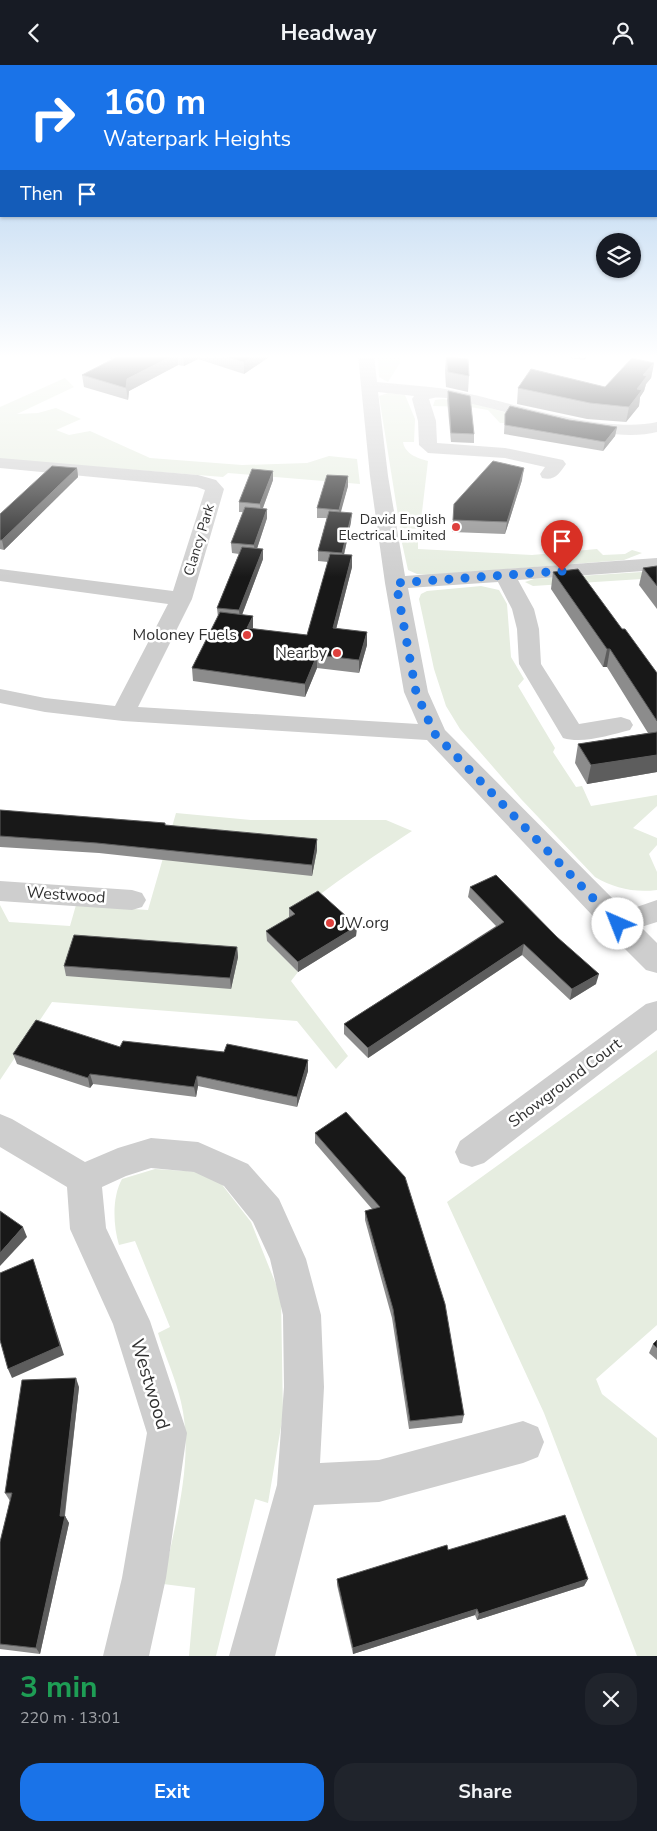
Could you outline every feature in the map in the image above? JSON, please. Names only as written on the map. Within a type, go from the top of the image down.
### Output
[{"type":"street","points":[[374,429],[396,583],[416,692],[434,733],[657,962]]},
{"type":"street","points":[[427,429],[428,445],[443,450],[505,453],[557,464],[549,474]]},
{"type":"street","points":[[621,429],[642,431],[649,429]]},
{"type":"street","name":"Clancy Park","points":[[0,463],[209,484],[215,489],[181,599],[123,714]]},
{"type":"street","points":[[396,583],[657,564]]},
{"type":"street","points":[[0,575],[181,599]]},
{"type":"street","points":[[505,575],[523,609],[528,629],[530,664],[572,733],[621,725]]},
{"type":"street","points":[[0,696],[45,705],[123,714],[434,733]]},
{"type":"street","name":"Westwood","points":[[0,891],[132,899]]},
{"type":"street","points":[[618,924],[657,911]]},
{"type":"street","name":"Showground Court","points":[[472,1152],[657,1013]]},
{"type":"street","points":[[0,1129],[84,1179],[118,1163],[151,1153],[198,1157],[236,1175],[266,1211],[288,1259],[302,1315],[304,1387],[298,1485],[252,1656]]},
{"type":"street","name":"Westwood","points":[[84,1179],[88,1229],[131,1321],[167,1433],[144,1578],[126,1656]]},
{"type":"street","points":[[298,1485],[379,1481],[522,1442]]},
{"type":"shaded area","points":[[0,429],[58,429],[56,430],[69,435],[90,431],[150,458],[242,465],[307,463],[329,456],[357,459],[360,484],[228,473],[223,477],[0,459]]},
{"type":"shaded area","points":[[384,429],[415,429],[414,442],[403,442],[404,446],[412,455],[428,461],[420,529],[400,528]]},
{"type":"shaded area","points":[[404,540],[418,540],[418,549],[532,555],[597,549],[603,555],[625,554],[632,550],[642,553],[624,560],[430,575],[417,574],[408,570],[402,543]]},
{"type":"shaded area","points":[[657,571],[657,578],[533,586],[525,582],[534,579]]},
{"type":"shaded area","points":[[481,586],[499,590],[507,604],[511,657],[524,679],[518,686],[555,748],[553,752],[576,787],[582,786],[591,806],[657,795],[657,806],[633,828],[657,838],[657,845],[649,854],[657,872],[657,890],[640,891],[624,889],[595,877],[521,799],[460,729],[446,706],[434,669],[419,599],[421,594],[427,591]]},
{"type":"shaded area","points":[[176,813],[251,820],[386,820],[412,831],[318,896],[267,941],[298,972],[291,981],[348,1056],[336,1069],[297,1021],[52,1002],[0,1080],[0,905],[9,922],[70,926],[76,905],[148,910]]},
{"type":"shaded area","points":[[657,1050],[657,1325],[596,1379],[602,1394],[657,1438],[657,1656],[637,1656],[544,1413],[447,1202]]},
{"type":"shaded area","points":[[155,1169],[201,1172],[220,1182],[251,1222],[281,1297],[283,1415],[268,1503],[255,1499],[216,1656],[189,1656],[195,1588],[163,1584],[181,1493],[186,1447],[185,1424],[179,1393],[158,1333],[170,1327],[135,1241],[119,1245],[116,1229],[116,1194],[122,1179]]},
{"type":"building","points":[[451,429],[473,429],[474,434],[451,433]]},
{"type":"building","points":[[530,429],[615,429],[605,442]]},
{"type":"building","points":[[493,461],[524,468],[507,522],[453,520],[454,504]]},
{"type":"building","points":[[52,466],[77,468],[0,540],[0,514]]},
{"type":"building","points":[[252,469],[273,471],[260,504],[239,502]]},
{"type":"building","points":[[327,475],[348,476],[339,510],[317,508]]},
{"type":"building","points":[[245,507],[267,509],[254,545],[231,543]]},
{"type":"building","points":[[329,511],[352,513],[342,553],[318,551]]},
{"type":"building","points":[[242,547],[263,549],[239,610],[217,608]]},
{"type":"building","points":[[330,554],[352,555],[333,628],[367,632],[359,660],[317,655],[305,684],[192,668],[220,612],[253,616],[247,628],[307,635]]},
{"type":"building","points":[[657,566],[657,586],[643,568]]},
{"type":"building","points":[[578,569],[657,673],[657,721],[610,649],[607,649],[553,572]]},
{"type":"building","points":[[657,732],[657,755],[591,765],[578,744]]},
{"type":"building","points":[[0,810],[165,823],[165,825],[317,839],[312,865],[97,843],[0,836]]},
{"type":"building","points":[[496,875],[557,937],[599,974],[572,989],[524,944],[368,1048],[344,1024],[504,922],[470,887]]},
{"type":"building","points":[[318,891],[357,926],[298,962],[266,931],[295,914],[289,908]]},
{"type":"building","points":[[74,935],[237,947],[230,978],[64,966]]},
{"type":"building","points":[[36,1020],[120,1047],[123,1041],[224,1052],[227,1044],[308,1060],[297,1097],[197,1076],[194,1087],[90,1074],[88,1078],[13,1054]]},
{"type":"building","points":[[346,1112],[405,1177],[445,1304],[464,1415],[410,1421],[393,1309],[365,1211],[380,1207],[315,1133]]},
{"type":"building","points":[[0,1211],[23,1227],[0,1253]]},
{"type":"building","points":[[33,1259],[60,1346],[8,1369],[0,1340],[0,1273]]},
{"type":"building","points":[[657,1340],[657,1348],[653,1344]]},
{"type":"building","points":[[76,1378],[60,1516],[65,1516],[36,1648],[0,1644],[0,1542],[12,1493],[5,1493],[22,1380]]},
{"type":"building","points":[[565,1515],[588,1579],[479,1614],[477,1609],[353,1648],[337,1579],[447,1545],[448,1550]]},
{"type":"place","name":"David English Electrical Limited","points":[[456,527]]},
{"type":"place","name":"Moloney Fuels","points":[[247,635]]},
{"type":"place","name":"Nearby","points":[[337,653]]},
{"type":"place","name":"JW.org","points":[[330,923]]},
{"type":"route","points":[[562,571],[396,583],[416,692],[434,733],[618,924]]}]
